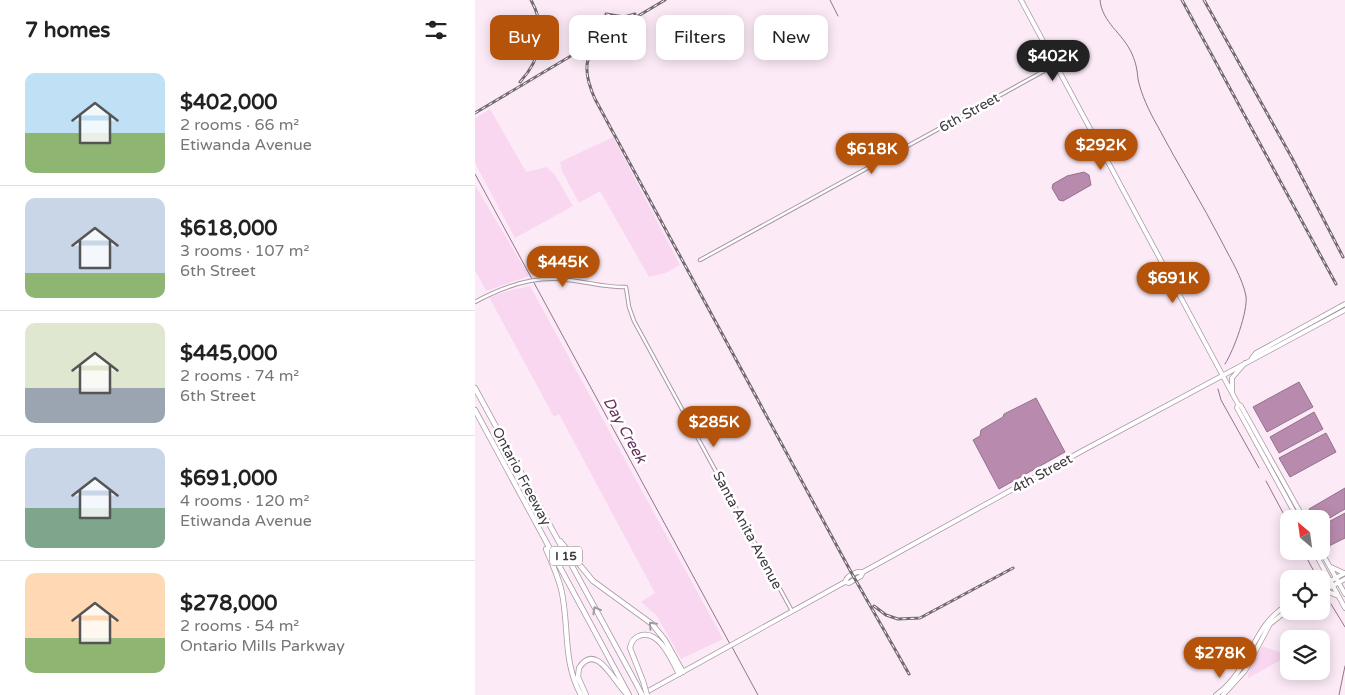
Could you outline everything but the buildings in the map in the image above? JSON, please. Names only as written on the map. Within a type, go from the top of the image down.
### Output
[{"type":"highway","name":"Ontario Freeway","points":[[475,388],[641,695]]},
{"type":"highway","name":"Ontario Freeway","points":[[475,410],[627,693]]},
{"type":"highway","points":[[551,528],[593,581],[652,624],[665,640],[681,673]]},
{"type":"highway","points":[[541,533],[559,583],[569,666],[573,682],[581,695]]},
{"type":"highway","points":[[647,695],[630,648],[633,640],[641,635],[650,636],[661,644],[681,673]]},
{"type":"highway","points":[[586,695],[578,672],[582,663],[590,659],[601,662],[627,693]]},
{"type":"main road","points":[[1021,0],[1222,375],[1298,510]]},
{"type":"main road","points":[[1251,359],[1256,353],[1345,304]]},
{"type":"main road","points":[[1251,359],[1259,358],[1345,310]]},
{"type":"main road","name":"4th Street","points":[[641,695],[845,582],[849,583],[861,576],[863,572],[1251,359]]},
{"type":"main road","points":[[1232,393],[1233,376],[1246,362]]},
{"type":"main road","points":[[1238,404],[1237,408],[1293,510]]},
{"type":"main road","points":[[1319,560],[1345,608]]},
{"type":"main road","points":[[1326,560],[1344,592]]},
{"type":"main road","points":[[1329,566],[1345,573],[1332,583]]},
{"type":"main road","points":[[1337,580],[1345,579]]},
{"type":"main road","points":[[1344,592],[1345,584]]},
{"type":"main road","points":[[1330,592],[1338,596]]},
{"type":"main road","points":[[1216,695],[1237,674],[1265,623],[1275,612],[1280,610]]},
{"type":"main road","points":[[1223,695],[1245,671],[1270,624],[1280,615]]},
{"type":"street","name":"6th Street","points":[[700,260],[1055,65]]},
{"type":"street","name":"Santa Anita Avenue","points":[[475,302],[501,288],[539,279],[559,278],[626,287],[629,307],[634,321],[792,611]]},
{"type":"shaded area","points":[[490,109],[526,172],[547,167],[555,175],[573,206],[515,238],[475,163],[475,118]]},
{"type":"shaded area","points":[[613,137],[680,265],[665,273],[649,277],[600,191],[579,203],[562,171],[560,162]]},
{"type":"shaded area","points":[[1084,172],[1089,175],[1091,185],[1063,201],[1059,200],[1052,188],[1053,184],[1067,176]]},
{"type":"shaded area","points":[[475,185],[529,276],[486,291],[475,270]]},
{"type":"shaded area","points":[[530,286],[723,639],[681,659],[657,616],[641,602],[655,593],[559,414],[554,417],[489,297]]},
{"type":"shaded area","points":[[1299,382],[1313,407],[1267,432],[1253,407]]},
{"type":"shaded area","points":[[1036,398],[1065,452],[999,489],[973,440],[980,436],[981,430],[1003,417],[1004,414]]},
{"type":"shaded area","points":[[1314,412],[1323,429],[1279,453],[1270,437]]},
{"type":"shaded area","points":[[1326,433],[1336,452],[1290,477],[1279,458]]},
{"type":"shaded area","points":[[1345,488],[1345,509],[1330,518],[1330,510],[1309,509]]},
{"type":"shaded area","points":[[1345,513],[1345,538],[1330,546],[1330,521]]},
{"type":"shaded area","points":[[1262,646],[1280,652],[1280,661],[1248,678],[1248,673]]},
{"type":"waterway","points":[[830,0],[838,16]]},
{"type":"waterway","points":[[1100,0],[1109,22],[1132,54],[1141,91],[1151,114],[1215,229],[1242,282],[1246,296],[1245,311],[1236,340],[1225,364]]},
{"type":"waterway","name":"Day Creek","points":[[475,174],[730,644]]},
{"type":"waterway","points":[[1218,389],[1221,400],[1259,468]]},
{"type":"waterway","points":[[1266,481],[1282,510]]},
{"type":"waterway","points":[[1308,560],[1313,570]]},
{"type":"waterway","points":[[1331,604],[1345,627]]},
{"type":"waterway","name":"Day Creek","points":[[732,647],[758,695]]},
{"type":"waterway","points":[[1339,695],[1345,666]]},
{"type":"railway","points":[[520,82],[533,63],[540,43],[539,22],[531,0]]},
{"type":"railway","points":[[475,113],[665,0]]},
{"type":"railway","points":[[1182,0],[1336,284]]},
{"type":"railway","points":[[1204,0],[1292,158],[1343,257]]},
{"type":"railway","points":[[606,14],[624,17],[635,14]]},
{"type":"railway","points":[[588,60],[588,79],[595,99],[851,572],[909,674]]},
{"type":"railway","points":[[874,606],[886,615],[898,619],[920,618],[1013,568]]}]
